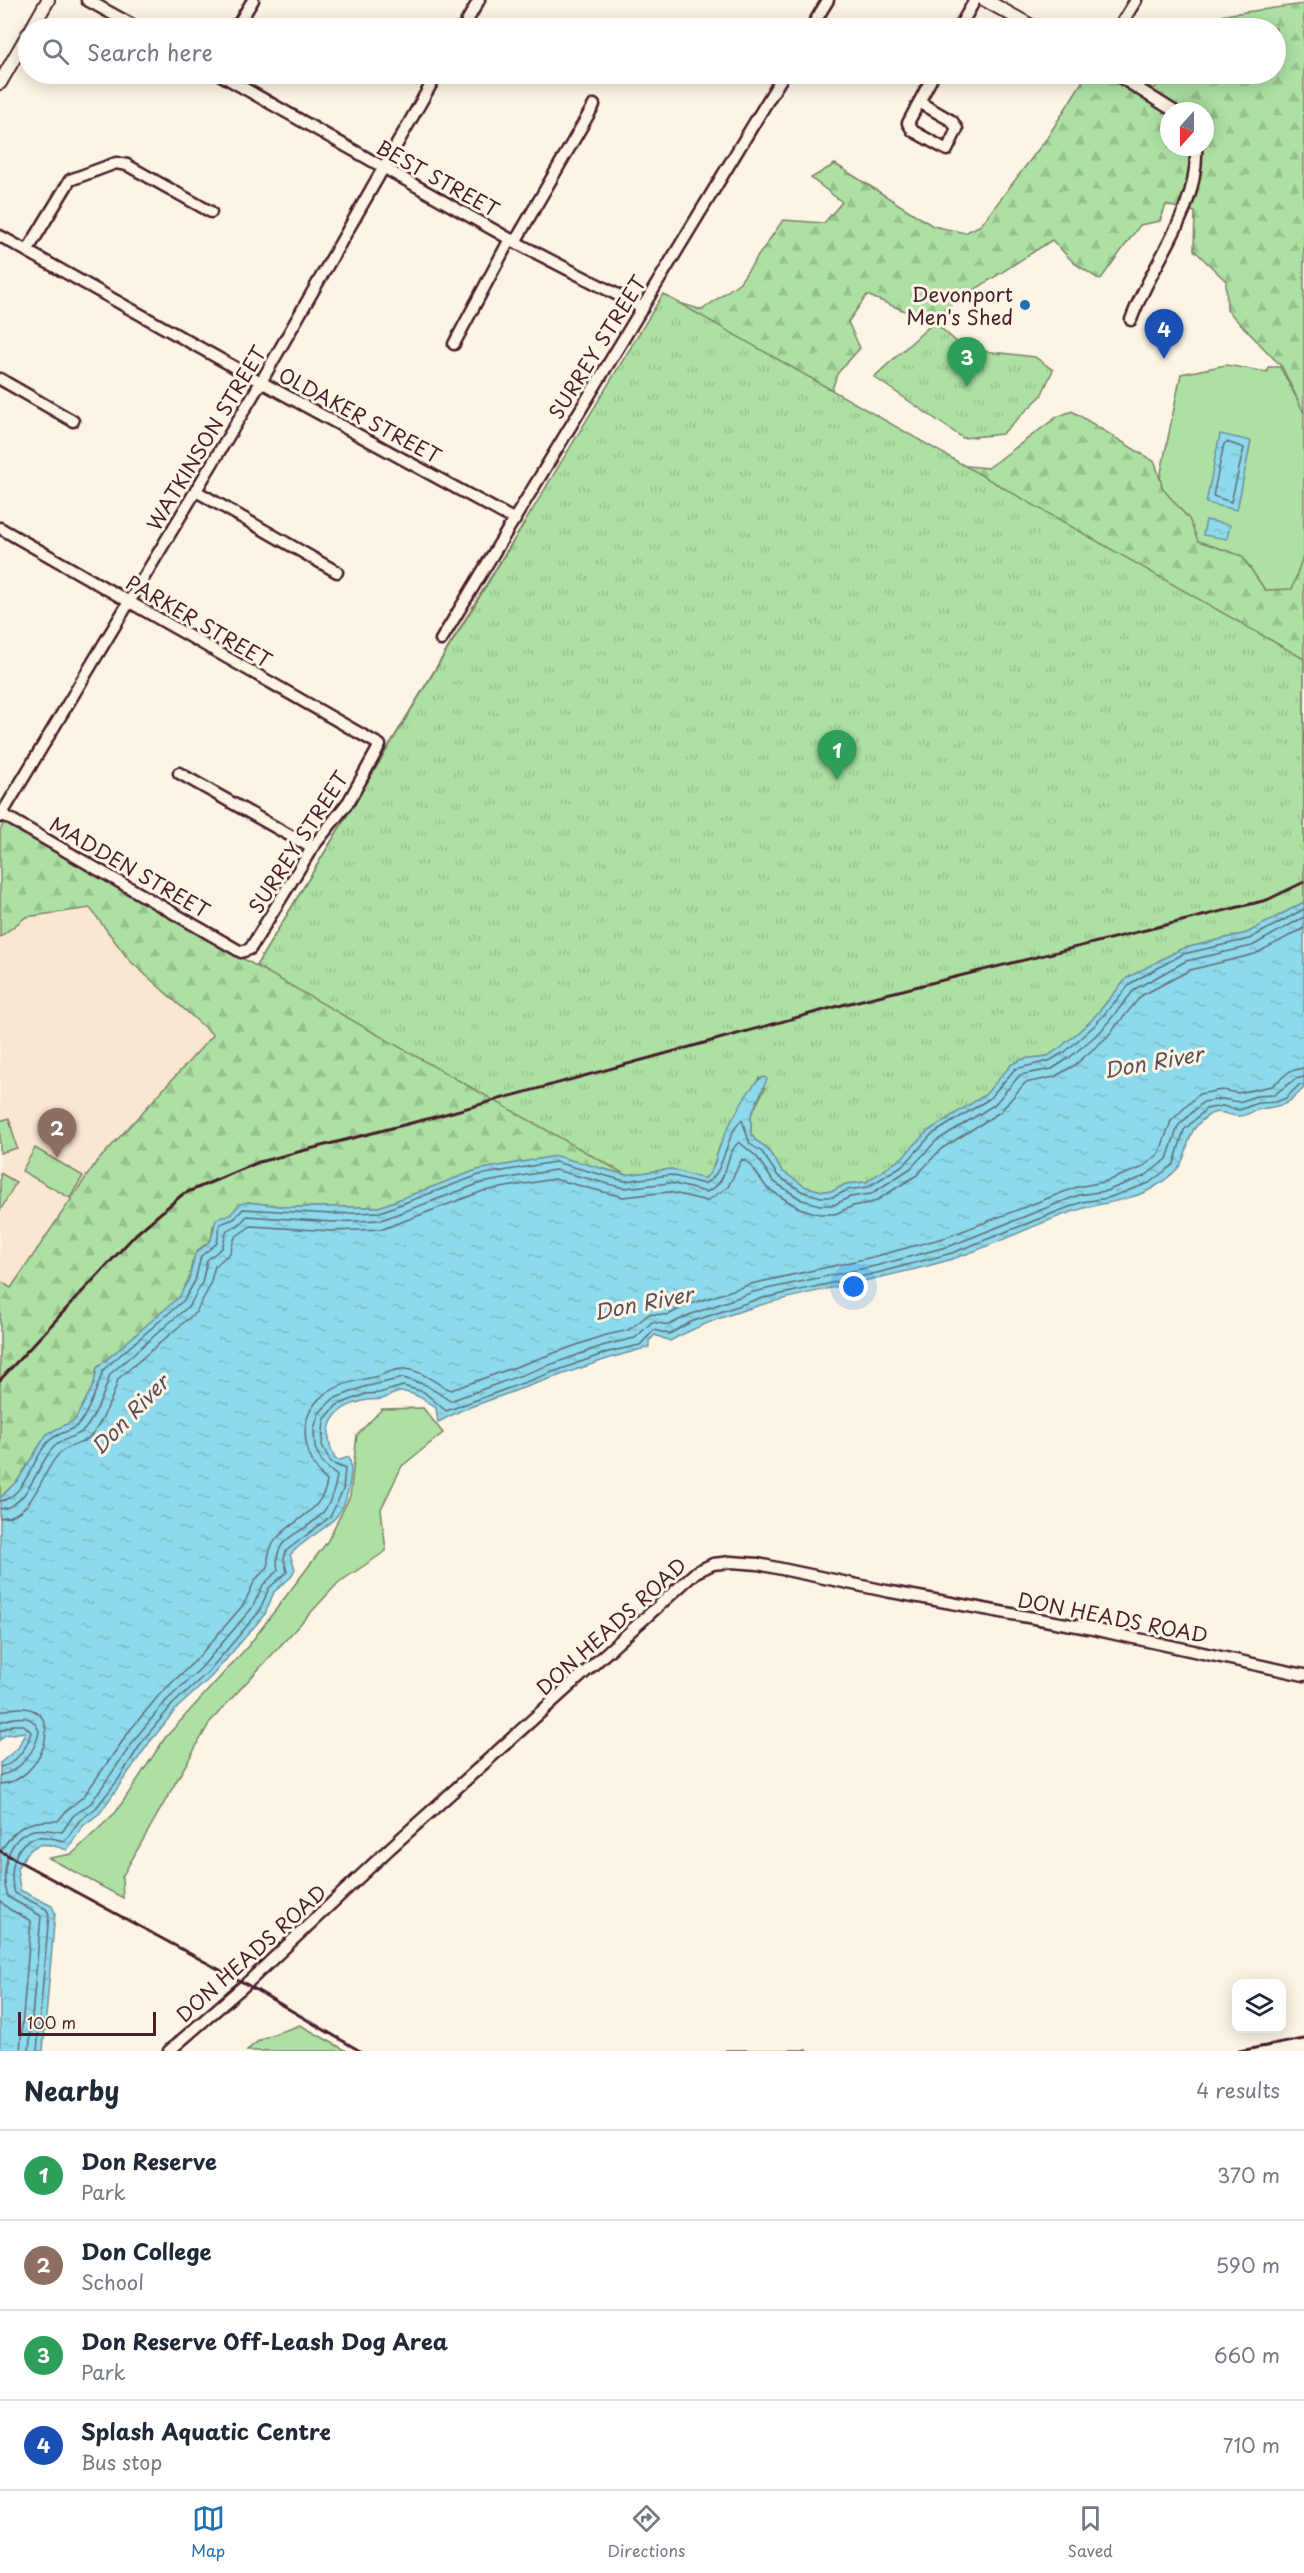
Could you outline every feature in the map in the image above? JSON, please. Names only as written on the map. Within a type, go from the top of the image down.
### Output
[{"type":"street","points":[[38,18],[48,0]]},
{"type":"street","points":[[87,0],[120,18]]},
{"type":"street","points":[[242,18],[253,0]]},
{"type":"street","points":[[469,18],[479,0]]},
{"type":"street","points":[[817,18],[828,0]]},
{"type":"street","points":[[965,18],[975,0]]},
{"type":"street","points":[[985,0],[1017,18]]},
{"type":"street","points":[[1125,18],[1136,0]]},
{"type":"street","points":[[0,83],[18,52]]},
{"type":"street","name":"BEST STREET","points":[[237,84],[513,240],[643,308]]},
{"type":"street","name":"WATKINSON STREET","points":[[1,815],[261,382],[431,84]]},
{"type":"street","name":"SURREY STREET","points":[[441,640],[777,84]]},
{"type":"street","points":[[919,102],[952,121],[957,129],[947,150],[913,131],[908,123],[919,102],[929,84]]},
{"type":"street","points":[[1131,84],[1160,102]]},
{"type":"street","points":[[454,344],[594,105]]},
{"type":"street","points":[[1131,320],[1180,222],[1192,183],[1195,156]]},
{"type":"street","points":[[27,251],[70,180],[116,163],[127,165],[211,212]]},
{"type":"street","name":"OLDAKER STREET","points":[[0,236],[514,520]]},
{"type":"street","points":[[0,379],[73,422]]},
{"type":"street","points":[[196,491],[337,572]]},
{"type":"street","name":"PARKER STREET","points":[[0,528],[380,745]]},
{"type":"street","name":"SURREY STREET","points":[[241,952],[250,949],[312,848],[349,801],[380,745]]},
{"type":"street","points":[[179,773],[312,848]]},
{"type":"street","name":"MADDEN STREET","points":[[1,815],[241,952]]},
{"type":"street","name":"DON HEADS ROAD","points":[[169,2051],[246,1984],[387,1851],[696,1572],[713,1564],[758,1564],[886,1592],[1088,1628],[1304,1675]]},
{"type":"shaded area","points":[[4,822],[256,966],[213,1035],[11,1288],[0,1281],[0,829]]},
{"type":"green space","points":[[1304,4],[1304,413],[1282,367],[1227,310],[1226,281],[1194,250],[1195,212],[1166,205],[1160,221],[1140,225],[1100,280],[1074,263],[1052,240],[934,316],[907,312],[867,295],[848,322],[860,348],[837,374],[826,409],[896,459],[988,468],[1057,417],[1072,411],[1155,462],[1163,489],[1189,519],[1198,541],[1242,556],[1265,590],[1292,589],[1304,553],[1304,902],[626,1175],[556,1156],[477,1170],[379,1207],[288,1207],[248,1202],[213,1226],[211,1240],[198,1250],[192,1263],[189,1279],[180,1297],[97,1368],[94,1384],[75,1420],[47,1434],[18,1480],[0,1498],[0,1281],[11,1288],[95,1164],[213,1035],[129,960],[90,908],[26,917],[0,937],[0,831],[4,822],[256,966],[504,555],[656,324],[666,299],[702,310],[740,282],[783,220],[824,223],[842,202],[811,178],[835,164],[933,226],[965,233],[981,225],[1047,138],[1081,84],[1139,84],[1155,88],[1159,84],[1286,84],[1286,18],[1220,18],[1223,15]]},
{"type":"green space","points":[[663,294],[1304,659],[1304,902],[1247,933],[1181,949],[1127,978],[1091,1021],[1061,1047],[1048,1056],[1023,1059],[1012,1064],[985,1095],[928,1131],[902,1158],[866,1182],[846,1184],[833,1191],[806,1187],[782,1171],[766,1147],[755,1140],[751,1133],[751,1115],[765,1088],[759,1078],[720,1145],[711,1174],[703,1179],[671,1169],[626,1175],[256,966]]},
{"type":"green space","points":[[934,322],[965,349],[1035,357],[1053,370],[1041,396],[1002,434],[963,438],[874,377]]},
{"type":"green space","points":[[1226,365],[1267,372],[1268,367],[1280,367],[1304,412],[1304,558],[1295,597],[1264,608],[1154,507],[1181,374]]},
{"type":"green space","points":[[9,1118],[17,1148],[0,1153],[0,1121]]},
{"type":"green space","points":[[35,1148],[83,1176],[70,1198],[22,1171]]},
{"type":"green space","points":[[0,1173],[16,1182],[0,1211]]},
{"type":"green space","points":[[423,1408],[443,1433],[402,1466],[381,1509],[386,1551],[338,1583],[210,1722],[122,1877],[123,1898],[49,1858],[72,1854],[116,1812],[165,1738],[249,1645],[327,1542],[350,1496],[357,1435],[382,1409]]},
{"type":"green space","points":[[300,2025],[347,2051],[247,2051],[265,2037]]},
{"type":"water","points":[[1220,434],[1251,441],[1237,510],[1206,503]]},
{"type":"water","points":[[1206,520],[1230,525],[1227,539],[1203,535]]},
{"type":"water","name":"Don River","points":[[1304,902],[1304,1088],[1282,1105],[1257,1110],[1242,1116],[1217,1112],[1209,1115],[1195,1128],[1178,1168],[1153,1188],[1128,1198],[1067,1213],[952,1259],[771,1302],[702,1325],[670,1341],[655,1335],[649,1341],[649,1347],[523,1388],[462,1410],[438,1422],[436,1408],[417,1396],[403,1392],[382,1399],[356,1403],[338,1413],[330,1427],[331,1447],[335,1459],[349,1457],[351,1469],[347,1496],[335,1518],[290,1555],[295,1569],[291,1577],[274,1592],[265,1614],[211,1677],[177,1708],[149,1743],[100,1813],[83,1826],[67,1850],[43,1844],[37,1846],[27,1853],[17,1868],[20,1890],[52,1906],[55,1913],[43,2051],[0,2051],[0,1763],[18,1748],[25,1732],[5,1735],[0,1740],[0,1498],[18,1480],[47,1434],[75,1420],[94,1384],[97,1368],[179,1297],[189,1279],[195,1254],[211,1240],[216,1219],[231,1214],[240,1204],[248,1202],[288,1207],[379,1207],[477,1170],[556,1156],[626,1175],[671,1169],[704,1179],[713,1168],[723,1139],[739,1107],[752,1087],[764,1077],[767,1079],[751,1115],[751,1133],[755,1140],[766,1147],[782,1171],[806,1187],[822,1191],[833,1191],[846,1184],[866,1182],[902,1158],[928,1131],[985,1095],[1012,1064],[1023,1059],[1048,1056],[1061,1047],[1091,1021],[1127,978],[1181,949],[1247,933]]},
{"type":"railway","points":[[0,1380],[136,1234],[183,1194],[259,1162],[427,1119],[846,1004],[1267,900],[1304,882]]},
{"type":"railway","points":[[0,1851],[246,1984],[360,2051]]},
{"type":"railway","points":[[1239,2051],[1304,2039]]},
{"type":"railway","points":[[726,2051],[807,2051]]},
{"type":"place","name":"Devonport Men's Shed","points":[[1025,305]]},
{"type":"place","name":"Splash Aquatic Centre","points":[[1164,359]]},
{"type":"place","name":"Don Reserve Off-Leash Dog Area","points":[[967,387]]},
{"type":"place","name":"Don Reserve","points":[[837,780]]},
{"type":"place","name":"Don College","points":[[57,1158]]}]
